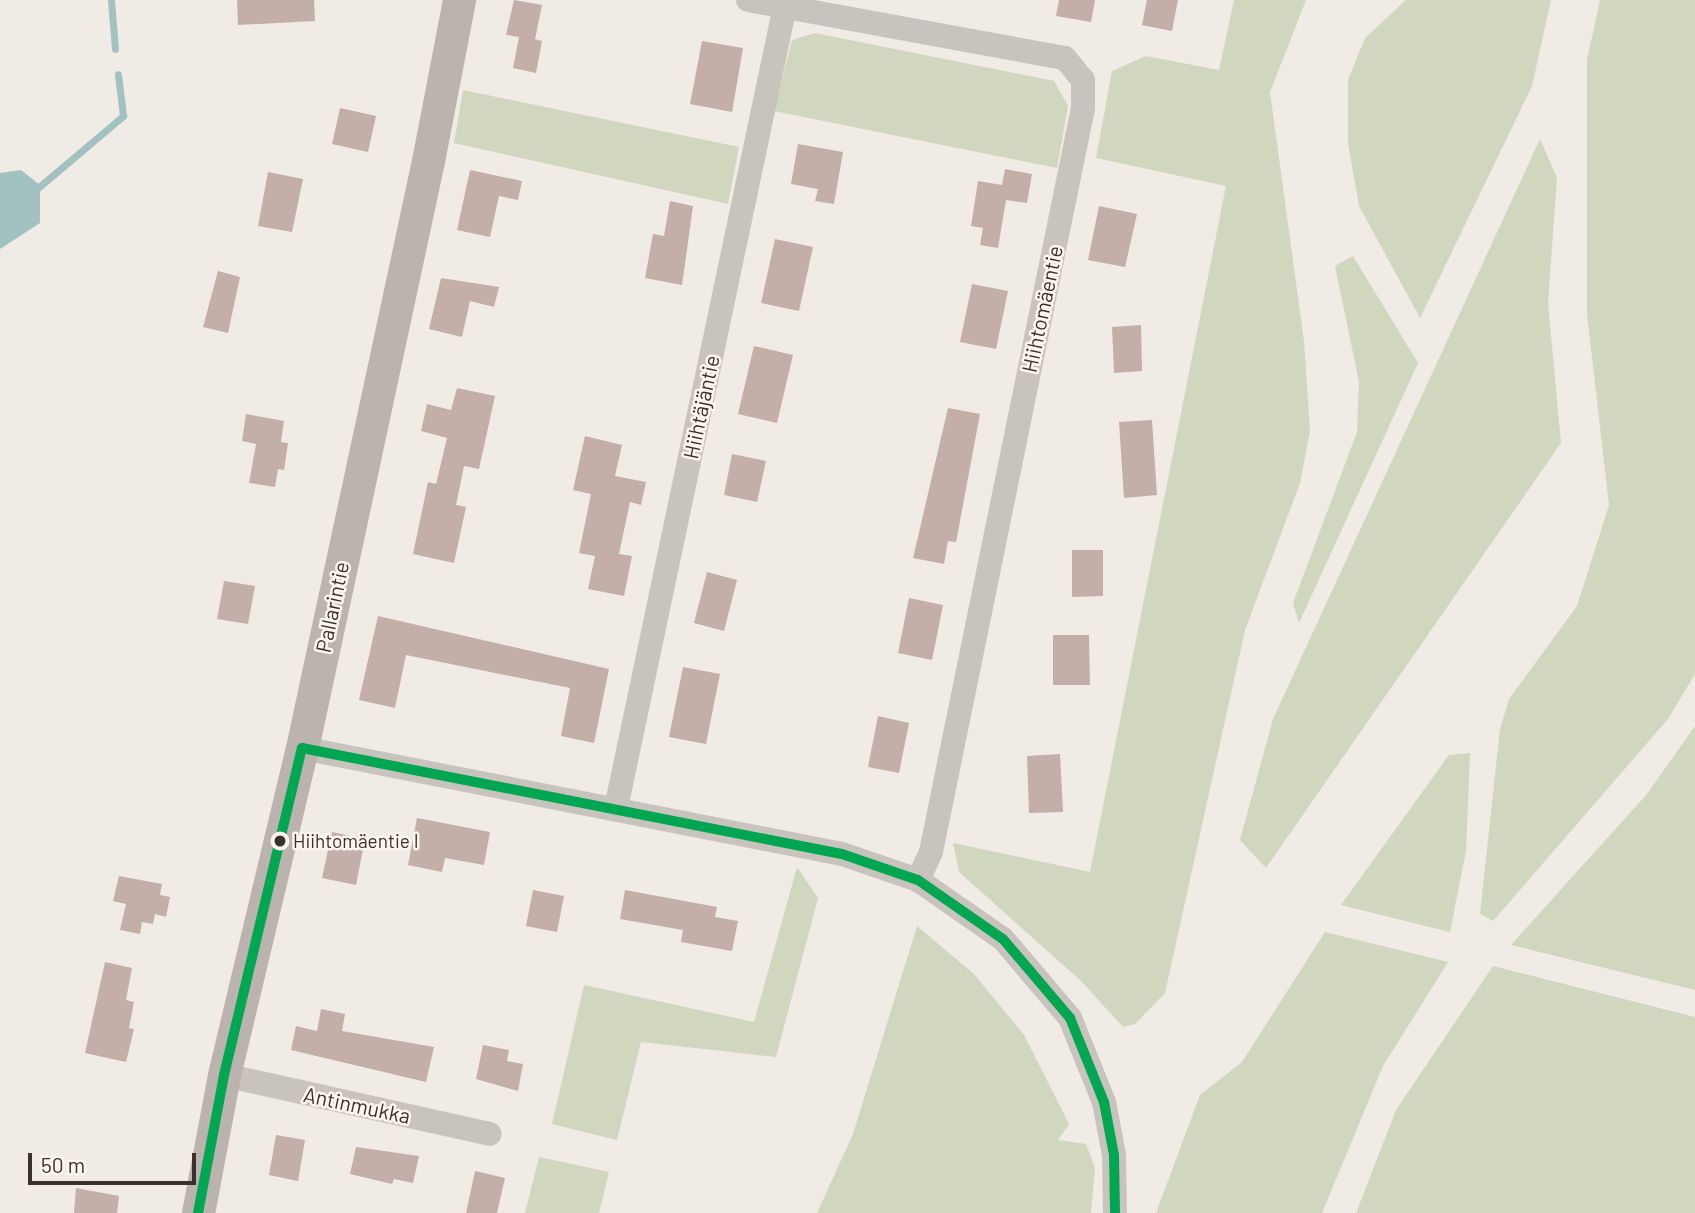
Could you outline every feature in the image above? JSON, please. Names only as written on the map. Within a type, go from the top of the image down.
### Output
[{"type":"street","name":"Pallarintie","points":[[198,1213],[224,1075],[302,748],[459,0]]},
{"type":"street","name":"Hiihtomäentie","points":[[748,0],[1065,58],[1083,80],[1083,108],[931,852],[918,880]]},
{"type":"street","name":"Hiihtäjäntie","points":[[616,808],[785,6]]},
{"type":"street","points":[[302,748],[842,854],[918,880],[1003,939],[1070,1018],[1104,1102],[1114,1155],[1115,1213]]},
{"type":"street","name":"Antinmukka","points":[[224,1075],[490,1134]]},
{"type":"green space","points":[[1234,0],[1306,0],[1270,92],[1304,341],[1310,431],[1300,483],[1245,630],[1165,993],[1135,1024],[1123,1027],[1080,980],[959,872],[953,843],[1090,872],[1226,186],[1096,158],[1112,71],[1146,56],[1219,70]]},
{"type":"green space","points":[[1406,0],[1551,0],[1532,86],[1420,318],[1359,206],[1348,143],[1348,80],[1365,38]]},
{"type":"green space","points":[[1600,0],[1695,0],[1695,674],[1668,719],[1493,921],[1480,914],[1500,729],[1509,699],[1577,606],[1609,505],[1587,314],[1587,60]]},
{"type":"green space","points":[[815,33],[1054,81],[1068,106],[1057,168],[774,111],[792,40]]},
{"type":"green space","points":[[463,90],[739,147],[728,204],[454,143]]},
{"type":"green space","points":[[1540,139],[1557,178],[1548,303],[1561,443],[1266,868],[1240,840],[1273,719]]},
{"type":"green space","points":[[1353,256],[1418,363],[1299,623],[1293,603],[1357,432],[1359,382],[1335,266]]},
{"type":"green space","points":[[1695,726],[1695,990],[1511,945],[1647,794]]},
{"type":"green space","points":[[1470,753],[1466,851],[1450,932],[1341,905],[1449,755]]},
{"type":"green space","points":[[797,867],[818,898],[776,1057],[641,1042],[617,1140],[552,1124],[584,985],[754,1022]]},
{"type":"green space","points":[[917,926],[974,974],[1024,1035],[1069,1124],[1058,1140],[1086,1144],[1095,1168],[1091,1213],[817,1213],[853,1134]]},
{"type":"green space","points":[[1325,932],[1448,962],[1383,1066],[1322,1213],[1156,1213],[1200,1095],[1242,1062]]},
{"type":"green space","points":[[1493,966],[1695,1017],[1695,1213],[1356,1213],[1396,1110]]},
{"type":"green space","points":[[539,1157],[609,1172],[599,1213],[525,1213]]},
{"type":"water","points":[[21,170],[40,185],[40,223],[0,249],[0,173]]},
{"type":"building","points":[[237,0],[314,0],[315,21],[238,25]]},
{"type":"building","points":[[514,0],[542,5],[535,39],[542,41],[536,73],[513,68],[519,37],[506,35]]},
{"type":"building","points":[[1059,0],[1095,0],[1091,22],[1056,16]]},
{"type":"building","points":[[1147,0],[1178,0],[1172,31],[1142,25]]},
{"type":"building","points":[[702,41],[743,48],[732,112],[690,104]]},
{"type":"building","points":[[340,108],[376,116],[368,152],[332,144]]},
{"type":"building","points":[[798,144],[843,152],[834,204],[815,201],[818,189],[791,184]]},
{"type":"building","points":[[1005,169],[1032,174],[1027,203],[1006,200],[998,248],[980,245],[983,228],[971,226],[978,181],[1002,185]]},
{"type":"building","points":[[470,170],[522,181],[518,200],[499,196],[490,237],[457,230]]},
{"type":"building","points":[[268,172],[303,179],[292,232],[258,226]]},
{"type":"building","points":[[670,201],[693,206],[682,285],[645,278],[653,234],[664,236]]},
{"type":"building","points":[[1099,206],[1137,214],[1125,267],[1088,260]]},
{"type":"building","points":[[775,239],[813,247],[799,311],[761,303]]},
{"type":"building","points":[[218,271],[240,277],[228,333],[203,327]]},
{"type":"building","points":[[441,278],[499,287],[494,307],[470,301],[462,337],[429,329]]},
{"type":"building","points":[[972,284],[1008,291],[996,349],[960,342]]},
{"type":"building","points":[[1141,325],[1142,371],[1114,373],[1112,327]]},
{"type":"building","points":[[754,346],[793,355],[777,423],[738,414]]},
{"type":"building","points":[[457,388],[495,396],[479,469],[464,466],[456,505],[466,507],[454,563],[413,554],[428,482],[436,484],[447,438],[421,431],[427,404],[451,410]]},
{"type":"building","points":[[948,408],[980,414],[956,542],[948,541],[944,564],[913,558]]},
{"type":"building","points":[[246,414],[284,421],[281,442],[288,443],[284,470],[278,469],[275,487],[249,483],[256,444],[242,441]]},
{"type":"building","points":[[1152,420],[1157,495],[1124,498],[1119,422]]},
{"type":"building","points":[[585,436],[622,445],[615,476],[646,482],[641,505],[630,502],[619,554],[632,556],[624,596],[588,589],[595,556],[579,553],[591,494],[573,490]]},
{"type":"building","points":[[732,454],[766,461],[757,502],[724,495]]},
{"type":"building","points":[[1072,550],[1103,550],[1103,596],[1072,597]]},
{"type":"building","points":[[707,572],[737,580],[724,631],[694,623]]},
{"type":"building","points":[[224,581],[255,586],[248,624],[217,619]]},
{"type":"building","points":[[909,598],[943,605],[932,660],[898,653]]},
{"type":"building","points":[[378,616],[609,669],[594,743],[561,736],[570,688],[406,655],[395,708],[359,700]]},
{"type":"building","points":[[1053,635],[1089,635],[1090,685],[1053,685]]},
{"type":"building","points":[[683,667],[720,674],[706,744],[669,737]]},
{"type":"building","points":[[878,716],[909,723],[899,773],[868,767]]},
{"type":"building","points":[[1060,754],[1063,812],[1029,813],[1027,756]]},
{"type":"building","points":[[417,818],[490,832],[484,865],[445,858],[442,872],[408,865]]},
{"type":"building","points":[[332,832],[365,839],[356,885],[322,878]]},
{"type":"building","points":[[119,876],[162,884],[160,895],[170,897],[166,917],[155,914],[153,924],[142,922],[140,934],[120,930],[126,904],[113,901]]},
{"type":"building","points":[[533,890],[564,896],[557,932],[526,926]]},
{"type":"building","points":[[625,890],[717,907],[715,917],[738,921],[732,951],[681,942],[683,930],[620,919]]},
{"type":"building","points":[[105,962],[132,968],[126,1000],[134,1002],[129,1028],[134,1029],[126,1062],[85,1053]]},
{"type":"building","points":[[321,1009],[345,1014],[342,1031],[434,1047],[426,1082],[291,1050],[296,1026],[317,1031]]},
{"type":"building","points":[[483,1045],[509,1050],[507,1061],[523,1064],[518,1091],[476,1079]]},
{"type":"building","points":[[276,1135],[305,1140],[298,1181],[269,1175]]},
{"type":"building","points":[[356,1147],[419,1156],[413,1183],[394,1179],[392,1184],[350,1174]]},
{"type":"building","points":[[475,1171],[505,1178],[497,1213],[466,1213]]},
{"type":"building","points":[[76,1188],[119,1196],[117,1213],[74,1213]]},
{"type":"waterway","points":[[111,0],[115,49]]},
{"type":"waterway","points":[[33,192],[123,116],[118,74]]},
{"type":"transit line","points":[[198,1213],[224,1075],[302,748],[842,854],[918,880],[1003,939],[1070,1018],[1104,1102],[1114,1155],[1115,1213]]},
{"type":"place","name":"Hiihtomäentie I","points":[[280,841]]}]
